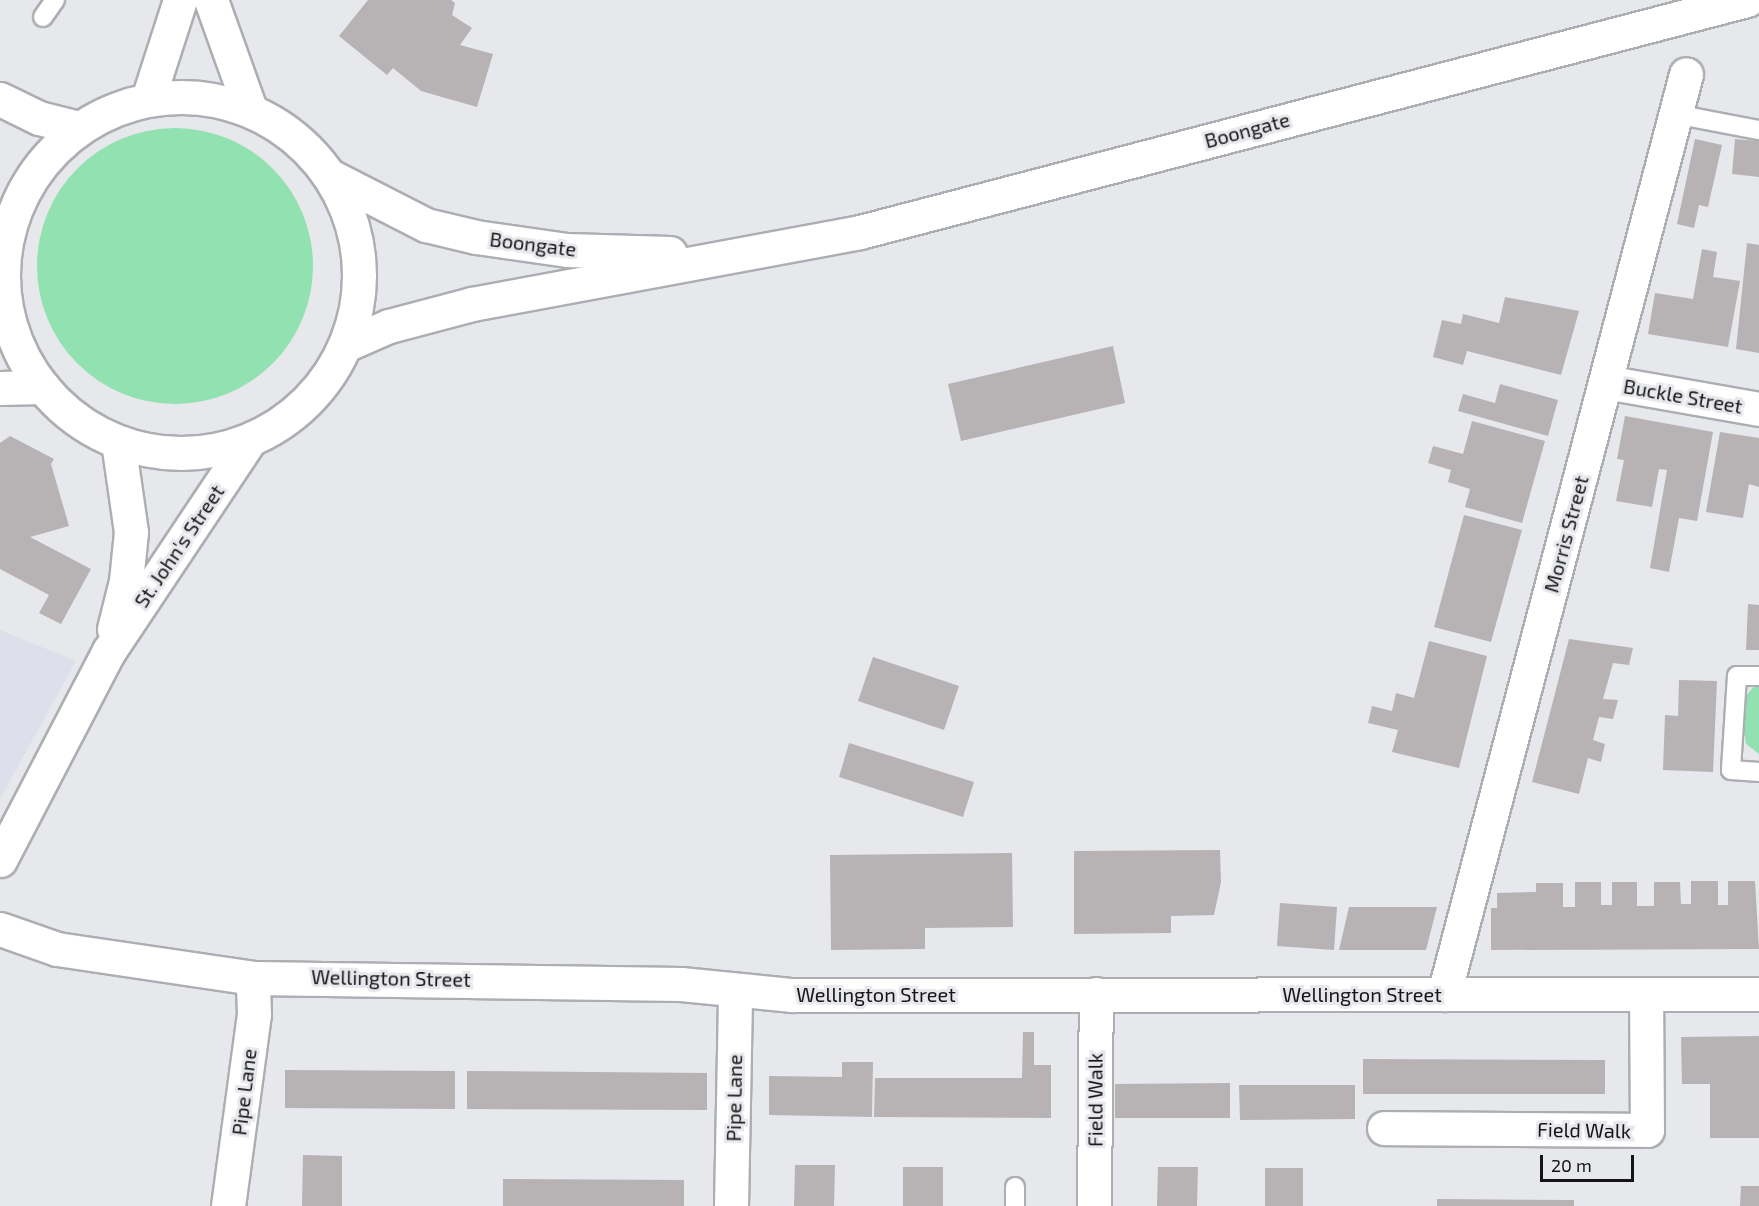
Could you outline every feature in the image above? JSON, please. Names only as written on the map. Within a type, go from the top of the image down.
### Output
[{"type":"street","points":[[147,99],[180,0]]},
{"type":"street","points":[[211,0],[250,109]]},
{"type":"street","name":"Boongate","points":[[345,345],[389,326],[482,302],[746,256],[861,232],[1747,0]]},
{"type":"street","name":"Morris Street","points":[[1444,994],[1686,74]]},
{"type":"street","points":[[200,97],[250,109],[296,137],[332,177],[354,228],[361,283],[345,345],[322,385],[289,418],[249,441],[206,452],[162,452],[118,442],[68,414],[43,387],[14,338],[2,294],[3,234],[19,198],[45,159],[79,128],[112,110],[147,99],[200,97]]},
{"type":"street","points":[[0,99],[39,118],[79,128]]},
{"type":"street","name":"Boongate","points":[[332,177],[426,225],[476,237],[567,250],[746,256]]},
{"type":"street","name":"Buckle Street","points":[[1606,382],[1759,409]]},
{"type":"street","points":[[0,388],[43,387]]},
{"type":"street","name":"St. John's Street","points":[[0,860],[109,651],[249,441]]},
{"type":"street","name":"St. John's Street","points":[[109,651],[126,581],[131,532],[118,442]]},
{"type":"street","name":"Wellington Street","points":[[0,929],[57,949],[253,978],[657,984],[792,995],[1759,994]]},
{"type":"street","name":"Pipe Lane","points":[[228,1206],[254,1014],[253,978]]},
{"type":"street","name":"Pipe Lane","points":[[731,1206],[735,990]]},
{"type":"street","name":"Field Walk","points":[[1094,1206],[1096,994]]},
{"type":"street","name":"Field Walk","points":[[1384,1128],[1647,1130],[1646,994]]},
{"type":"lane","points":[[43,17],[55,0]]},
{"type":"lane","points":[[1675,114],[1759,130]]},
{"type":"lane","points":[[1759,676],[1737,676],[1731,770],[1759,772]]},
{"type":"lane","points":[[1015,1187],[1015,1206]]},
{"type":"shaded area","points":[[0,630],[76,661],[0,799]]},
{"type":"green space","points":[[175,128],[202,131],[228,138],[252,151],[273,168],[290,189],[303,213],[310,239],[313,266],[310,293],[303,319],[290,343],[273,364],[252,381],[228,394],[202,401],[175,404],[148,401],[122,394],[98,381],[77,364],[60,343],[47,319],[40,293],[37,266],[40,239],[47,213],[60,189],[77,168],[98,151],[122,138],[148,131]]},
{"type":"green space","points":[[1756,684],[1759,684],[1759,754],[1746,744],[1743,722],[1746,696]]},
{"type":"building","points":[[368,0],[451,0],[455,3],[452,15],[472,28],[460,45],[493,54],[477,107],[421,91],[393,68],[387,75],[339,36]]},
{"type":"building","points":[[1695,139],[1722,145],[1708,207],[1699,205],[1694,228],[1677,224]]},
{"type":"building","points":[[1735,139],[1759,141],[1759,177],[1732,174]]},
{"type":"building","points":[[1747,243],[1759,245],[1759,353],[1736,349]]},
{"type":"building","points":[[1702,249],[1717,252],[1713,277],[1740,281],[1728,347],[1648,334],[1655,293],[1693,299]]},
{"type":"building","points":[[1505,297],[1579,311],[1561,375],[1467,351],[1463,365],[1433,357],[1442,320],[1461,324],[1463,314],[1499,323]]},
{"type":"building","points":[[1113,346],[1125,403],[961,441],[948,384]]},
{"type":"building","points":[[1500,384],[1558,400],[1548,436],[1458,411],[1463,394],[1495,403]]},
{"type":"building","points":[[1625,416],[1713,432],[1697,521],[1679,518],[1669,572],[1650,568],[1667,470],[1659,469],[1652,507],[1616,501],[1624,460],[1617,459]]},
{"type":"building","points":[[1472,421],[1545,441],[1522,523],[1465,507],[1470,489],[1448,482],[1451,470],[1428,463],[1433,446],[1463,454]]},
{"type":"building","points":[[1720,432],[1759,438],[1759,487],[1749,484],[1743,518],[1706,512]]},
{"type":"building","points":[[10,436],[54,459],[51,464],[69,526],[30,537],[91,569],[61,624],[39,613],[49,595],[0,569],[0,443]]},
{"type":"building","points":[[1464,515],[1522,530],[1491,642],[1434,627]]},
{"type":"building","points":[[1748,604],[1759,605],[1759,650],[1746,650]]},
{"type":"building","points":[[1569,639],[1633,648],[1629,665],[1613,663],[1603,699],[1618,700],[1613,719],[1599,717],[1593,740],[1605,744],[1601,762],[1588,758],[1579,794],[1532,782]]},
{"type":"building","points":[[1429,641],[1487,656],[1459,768],[1392,752],[1398,730],[1368,723],[1372,706],[1392,711],[1396,693],[1414,698]]},
{"type":"building","points":[[873,657],[959,686],[944,730],[858,701]]},
{"type":"building","points":[[1679,680],[1717,681],[1713,772],[1663,770],[1665,715],[1678,716]]},
{"type":"building","points":[[849,743],[974,782],[963,817],[839,777]]},
{"type":"building","points":[[1220,850],[1221,882],[1214,915],[1171,916],[1171,933],[1074,934],[1074,851]]},
{"type":"building","points":[[1012,853],[1013,927],[925,928],[925,949],[831,950],[830,855]]},
{"type":"building","points":[[1691,881],[1718,881],[1718,905],[1728,905],[1728,881],[1755,881],[1759,949],[1491,950],[1491,908],[1497,908],[1497,893],[1536,892],[1536,883],[1563,883],[1563,907],[1575,907],[1575,882],[1601,882],[1601,905],[1612,905],[1612,882],[1637,882],[1637,906],[1654,906],[1654,882],[1680,882],[1681,904],[1691,904]]},
{"type":"building","points":[[1280,903],[1337,907],[1334,950],[1277,946]]},
{"type":"building","points":[[1349,907],[1437,907],[1426,950],[1339,950]]},
{"type":"building","points":[[1023,1032],[1034,1032],[1034,1065],[1051,1065],[1051,1118],[874,1117],[875,1078],[1022,1078]]},
{"type":"building","points":[[1759,1036],[1759,1138],[1710,1138],[1710,1084],[1682,1084],[1681,1037]]},
{"type":"building","points":[[1363,1059],[1605,1060],[1605,1094],[1363,1094]]},
{"type":"building","points":[[842,1062],[873,1062],[872,1117],[769,1115],[769,1076],[842,1077]]},
{"type":"building","points":[[285,1070],[455,1071],[455,1109],[285,1108]]},
{"type":"building","points":[[467,1071],[707,1073],[707,1110],[467,1109]]},
{"type":"building","points":[[1230,1083],[1230,1118],[1115,1118],[1115,1084]]},
{"type":"building","points":[[1239,1085],[1355,1085],[1355,1119],[1240,1120]]},
{"type":"building","points":[[303,1155],[342,1156],[342,1206],[302,1206]]},
{"type":"building","points":[[795,1165],[835,1165],[834,1206],[794,1206]]},
{"type":"building","points":[[903,1167],[943,1167],[943,1206],[903,1206]]},
{"type":"building","points":[[1158,1167],[1198,1167],[1197,1206],[1157,1206]]},
{"type":"building","points":[[1265,1168],[1303,1168],[1303,1206],[1265,1206]]},
{"type":"building","points":[[503,1179],[684,1180],[684,1206],[503,1206]]},
{"type":"building","points":[[1741,1186],[1759,1186],[1759,1206],[1740,1206]]},
{"type":"building","points":[[1437,1199],[1574,1200],[1574,1206],[1437,1206]]}]
